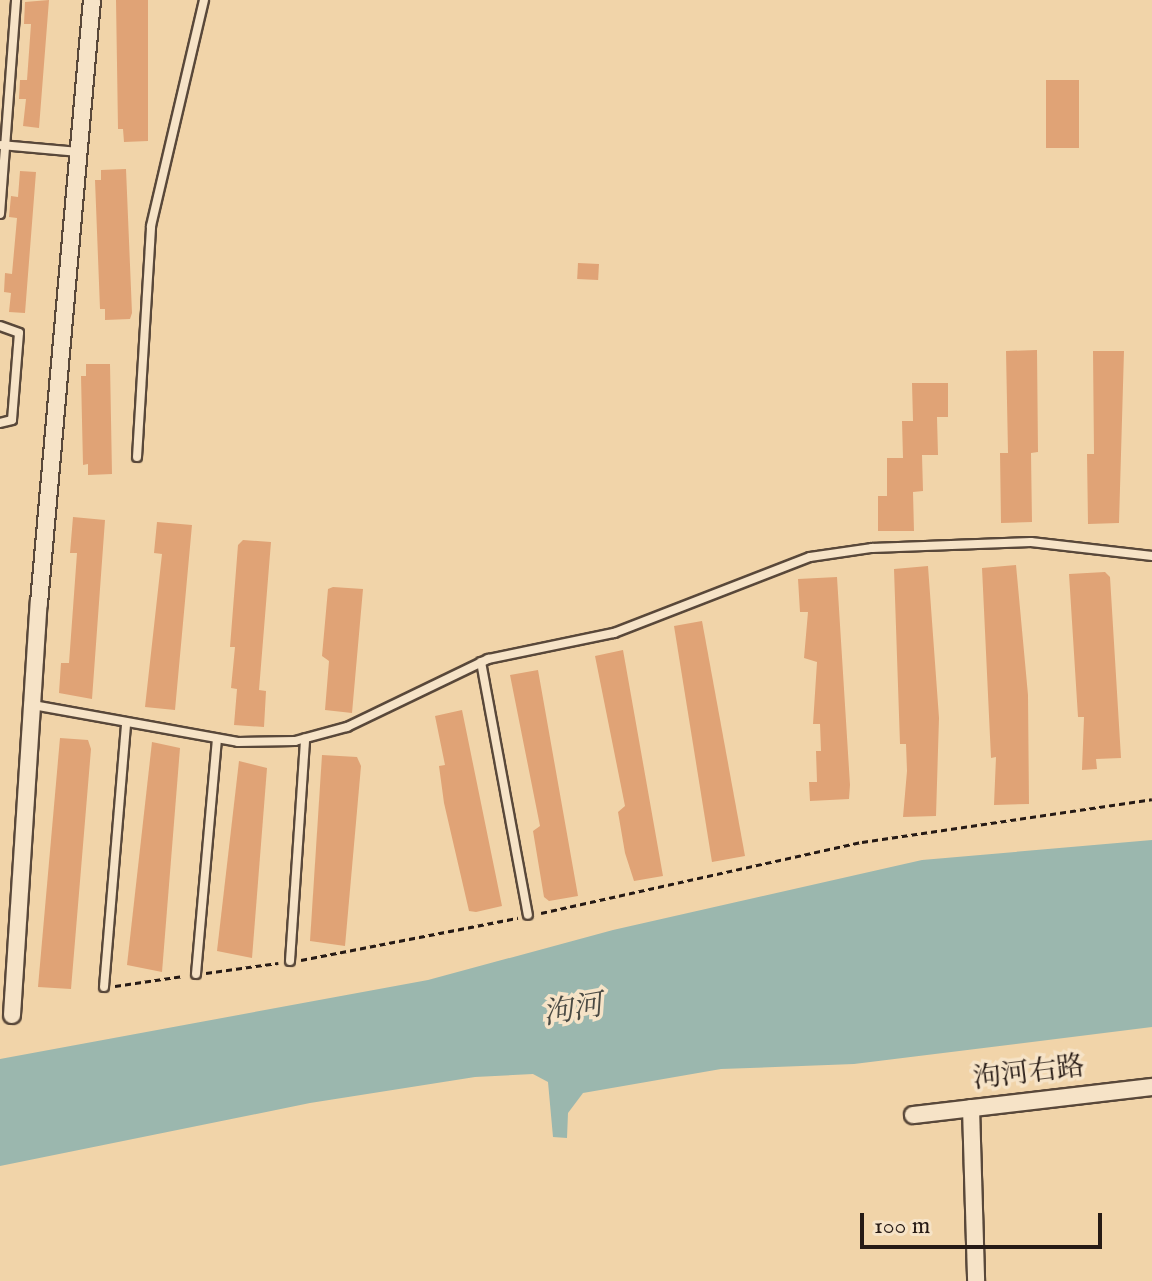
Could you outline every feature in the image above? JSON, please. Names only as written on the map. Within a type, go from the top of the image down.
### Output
[{"type":"street","points":[[12,1015],[32,705],[92,0]]},
{"type":"street","name":"泃河右路","points":[[913,1115],[1152,1087]]},
{"type":"street","points":[[971,1108],[976,1281]]},
{"type":"lane","points":[[0,214],[16,0]]},
{"type":"lane","points":[[137,457],[151,226],[204,0]]},
{"type":"lane","points":[[3,145],[78,152]]},
{"type":"lane","points":[[0,326],[19,333],[12,420],[0,423]]},
{"type":"lane","points":[[32,705],[217,739],[262,744],[305,739],[347,727],[481,662],[614,633],[791,562],[831,553],[1031,542],[1152,556]]},
{"type":"lane","points":[[481,662],[528,915]]},
{"type":"lane","points":[[104,987],[126,723]]},
{"type":"lane","points":[[196,974],[217,739]]},
{"type":"lane","points":[[290,961],[305,739]]},
{"type":"path","points":[[104,987],[290,961],[528,915],[862,842],[1152,799]]},
{"type":"water","name":"泃河","points":[[1152,840],[1152,1027],[854,1064],[721,1069],[583,1093],[568,1113],[567,1138],[553,1137],[548,1082],[533,1074],[475,1077],[310,1103],[0,1166],[0,1059],[428,980],[613,930],[922,860]]},
{"type":"building","points":[[49,0],[39,128],[23,126],[26,99],[19,99],[20,80],[27,80],[31,24],[24,24],[25,2]]},
{"type":"building","points":[[116,0],[148,0],[148,141],[124,142],[123,129],[118,129]]},
{"type":"building","points":[[1046,80],[1079,80],[1079,148],[1046,148]]},
{"type":"building","points":[[126,169],[132,313],[130,319],[105,320],[105,309],[100,309],[95,180],[101,180],[101,170]]},
{"type":"building","points":[[20,171],[36,172],[25,313],[9,312],[11,293],[4,292],[5,273],[12,274],[17,218],[9,217],[11,196],[18,197]]},
{"type":"building","points":[[578,263],[599,264],[598,280],[577,279]]},
{"type":"building","points":[[1037,350],[1038,452],[1031,453],[1032,522],[1001,523],[1000,453],[1008,453],[1006,351]]},
{"type":"building","points":[[1093,351],[1124,351],[1119,523],[1088,524],[1087,454],[1094,454]]},
{"type":"building","points":[[86,364],[110,364],[112,474],[88,475],[88,464],[83,465],[81,376],[86,376]]},
{"type":"building","points":[[912,383],[948,383],[948,417],[937,417],[938,455],[922,455],[923,491],[913,492],[914,531],[878,531],[878,496],[887,496],[887,458],[903,458],[902,421],[913,421]]},
{"type":"building","points":[[73,517],[105,520],[92,699],[59,693],[61,663],[69,663],[77,553],[70,553]]},
{"type":"building","points":[[157,522],[192,525],[175,710],[145,707],[162,554],[154,553]]},
{"type":"building","points":[[243,540],[271,542],[259,690],[266,691],[264,727],[234,725],[237,689],[231,688],[235,647],[230,647],[238,545]]},
{"type":"building","points":[[1016,565],[1028,695],[1029,804],[994,805],[996,757],[991,758],[982,568]]},
{"type":"building","points":[[928,566],[939,718],[936,816],[903,817],[907,771],[906,744],[900,744],[894,569]]},
{"type":"building","points":[[1105,572],[1110,577],[1121,758],[1096,759],[1097,769],[1082,770],[1084,717],[1078,717],[1069,574]]},
{"type":"building","points":[[837,577],[849,799],[810,801],[809,782],[817,782],[816,751],[821,751],[820,724],[813,724],[817,662],[804,658],[808,612],[800,612],[798,579]]},
{"type":"building","points":[[328,589],[363,589],[352,713],[325,710],[329,661],[322,656]]},
{"type":"building","points":[[702,621],[745,856],[712,862],[674,626]]},
{"type":"building","points":[[623,650],[663,876],[634,881],[625,853],[618,812],[625,806],[595,656]]},
{"type":"building","points":[[538,670],[578,896],[549,901],[544,897],[533,831],[540,826],[510,675]]},
{"type":"building","points":[[462,710],[502,906],[476,912],[469,911],[444,803],[439,766],[445,765],[435,716]]},
{"type":"building","points":[[60,738],[88,740],[91,749],[71,989],[38,987]]},
{"type":"building","points":[[152,742],[180,748],[162,972],[127,965]]},
{"type":"building","points":[[322,755],[357,757],[361,766],[345,946],[310,941]]},
{"type":"building","points":[[239,761],[267,768],[252,958],[217,951]]}]
